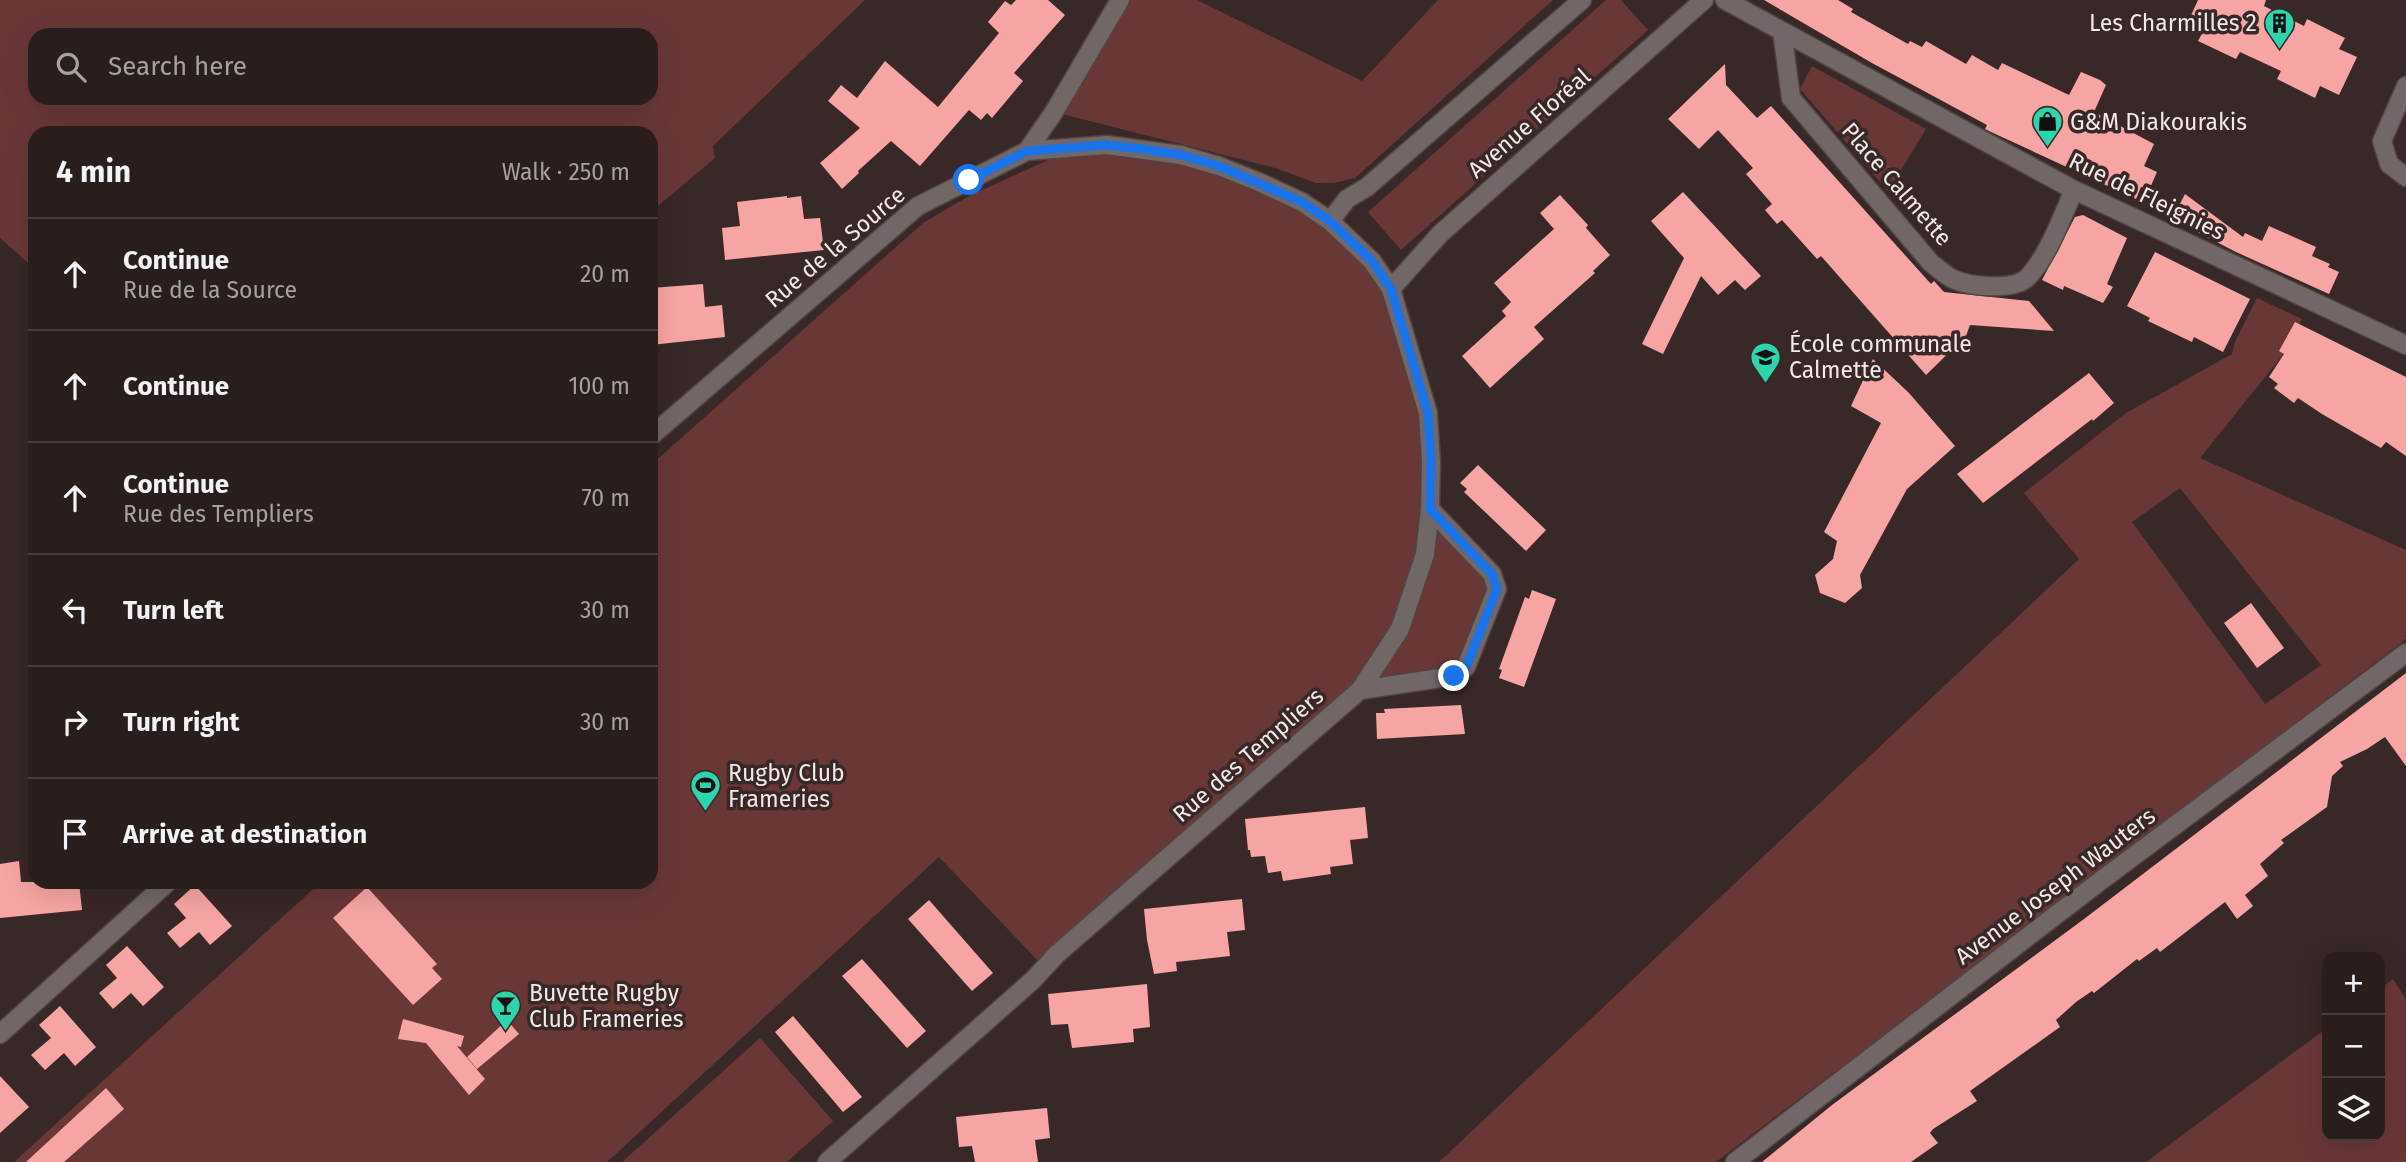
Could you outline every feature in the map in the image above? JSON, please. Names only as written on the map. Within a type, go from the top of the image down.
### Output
[{"type":"street","name":"Rue de la Source","points":[[658,430],[918,206],[1027,151],[1054,112],[1120,0]]},
{"type":"street","points":[[1330,221],[1347,200],[1367,187],[1582,0]]},
{"type":"street","name":"Avenue Floréal","points":[[1391,289],[1440,234],[1704,0]]},
{"type":"street","name":"Rue de Fleignies","points":[[1725,0],[2074,190],[2406,345]]},
{"type":"street","name":"Place Calmette","points":[[1782,31],[1791,98],[1931,263],[1954,279],[1973,285],[2000,286],[2025,280],[2040,262],[2074,190]]},
{"type":"street","points":[[2406,86],[2382,141],[2389,164],[2406,177]]},
{"type":"street","name":"Rue des Templiers","points":[[827,1162],[1033,980],[1057,954],[1360,690],[1400,629],[1425,554],[1431,463],[1428,413],[1391,289],[1372,261],[1330,221],[1302,202],[1219,166],[1181,155],[1107,145],[1027,151]]},
{"type":"street","points":[[1360,690],[1454,676],[1466,667],[1487,615],[1497,589],[1492,574],[1430,509]]},
{"type":"street","name":"Avenue Joseph Wauters","points":[[1735,1162],[2084,893],[2406,653]]},
{"type":"street","points":[[0,1034],[160,889]]},
{"type":"shaded area","points":[[0,0],[865,0],[713,146],[715,158],[658,206],[658,126],[28,126],[28,263],[0,238]]},
{"type":"shaded area","points":[[1120,0],[1197,0],[1362,81],[1438,0],[1553,0],[1355,178],[1334,183],[1316,183],[1275,168],[1054,112]]},
{"type":"shaded area","points":[[1606,0],[1621,0],[1648,30],[1401,250],[1368,212]]},
{"type":"shaded area","points":[[1812,66],[1926,129],[1888,191],[1800,89]]},
{"type":"shaded area","points":[[1107,145],[1259,182],[1372,261],[1428,413],[1430,509],[1492,574],[1466,667],[1360,690],[1044,967],[939,857],[607,1162],[14,1162],[313,889],[658,889],[658,459],[923,223],[969,196],[1070,150]]},
{"type":"shaded area","points":[[2257,298],[2302,319],[2286,351],[2200,458],[2406,550],[2406,639],[1716,1162],[1439,1162],[2079,559],[2024,493],[2126,413],[2232,354],[2235,342]],"holes":[[[2180,488],[2321,665],[2265,704],[2132,522]]]},
{"type":"shaded area","points":[[2393,979],[2406,999],[2406,1162],[2146,1162],[2322,1032],[2322,1141],[2385,1141],[2385,985]]},
{"type":"shaded area","points":[[760,1038],[833,1121],[787,1162],[622,1162]]},
{"type":"building","points":[[1016,0],[1048,0],[1065,15],[1014,73],[1023,81],[992,118],[987,113],[981,120],[969,110],[920,166],[891,141],[842,189],[820,163],[860,128],[828,101],[841,85],[857,98],[885,61],[938,107],[999,33],[988,22],[1005,1],[1011,5]]},
{"type":"building","points":[[1764,0],[1838,0],[1853,9],[1851,12],[1908,44],[1910,41],[1922,47],[1926,41],[1966,64],[1972,55],[1998,70],[2002,63],[2069,95],[2081,72],[2100,80],[2106,85],[2094,112],[2154,144],[2144,166],[2157,172],[2149,190],[2141,187],[2136,199],[1991,132],[1985,129],[1987,125],[1872,63]]},
{"type":"building","name":"Les Charmilles 2","points":[[2198,0],[2266,0],[2264,6],[2304,26],[2307,19],[2345,38],[2339,49],[2357,57],[2339,95],[2320,86],[2315,98],[2277,79],[2281,71],[2240,52],[2236,59],[2198,41],[2204,30],[2188,22]]},
{"type":"building","points":[[1725,64],[1726,85],[1757,118],[1771,106],[1931,284],[1934,281],[1944,292],[2029,301],[2054,331],[1970,325],[1966,336],[1926,375],[1821,256],[1817,259],[1782,220],[1777,224],[1765,210],[1772,204],[1746,174],[1753,168],[1718,130],[1699,149],[1668,119]]},
{"type":"building","points":[[1683,192],[1761,276],[1745,290],[1735,280],[1718,295],[1701,276],[1663,354],[1642,344],[1684,258],[1651,221]]},
{"type":"building","points":[[2185,194],[2243,237],[2245,233],[2262,241],[2269,226],[2316,247],[2312,256],[2330,264],[2328,267],[2339,272],[2329,294],[2236,252],[2172,219]]},
{"type":"building","points":[[1560,195],[1588,225],[1586,228],[1610,255],[1593,271],[1595,273],[1534,327],[1544,339],[1490,388],[1462,356],[1506,316],[1502,311],[1511,302],[1494,283],[1554,229],[1540,213]]},
{"type":"building","points":[[801,196],[804,219],[820,218],[824,250],[725,260],[722,228],[740,226],[737,202]]},
{"type":"building","points":[[2083,215],[2127,238],[2107,284],[2113,287],[2103,303],[2064,286],[2063,290],[2042,280],[2075,217]]},
{"type":"building","points":[[2155,252],[2250,299],[2223,352],[2194,337],[2192,342],[2148,321],[2150,318],[2127,306]]},
{"type":"building","points":[[703,284],[705,307],[722,305],[725,337],[658,344],[658,287]]},
{"type":"building","points":[[2295,322],[2406,377],[2406,456],[2386,442],[2381,448],[2298,398],[2294,403],[2274,388],[2278,384],[2269,377],[2284,354],[2279,351]]},
{"type":"building","points":[[1873,359],[1909,393],[1955,446],[1907,489],[1860,575],[1862,588],[1845,603],[1820,593],[1815,575],[1833,559],[1837,541],[1824,532],[1881,423],[1851,406]]},
{"type":"building","points":[[2089,373],[2114,403],[1983,503],[1957,474]]},
{"type":"building","points":[[1478,465],[1546,530],[1526,551],[1464,492],[1467,489],[1460,483]]},
{"type":"building","points":[[1532,590],[1556,599],[1524,687],[1499,678],[1502,670],[1499,669],[1525,597],[1529,599]]},
{"type":"building","points":[[2251,603],[2284,648],[2257,668],[2224,623]]},
{"type":"building","points":[[2406,673],[2406,766],[2385,737],[2340,762],[2343,766],[2332,776],[2327,807],[2281,840],[2284,843],[2260,864],[2268,876],[2245,895],[2253,906],[2237,919],[2225,902],[2160,952],[2157,948],[2139,961],[2137,959],[2094,993],[2092,991],[2076,1002],[2056,1020],[2060,1027],[1970,1091],[1977,1101],[1933,1129],[1930,1133],[1938,1143],[1911,1162],[1762,1162],[1832,1105],[2084,919]]},
{"type":"building","points":[[1461,705],[1465,734],[1377,739],[1376,713],[1385,713],[1384,709]]},
{"type":"building","points":[[1365,807],[1368,838],[1350,840],[1353,864],[1330,867],[1331,874],[1283,881],[1281,871],[1268,873],[1265,856],[1251,857],[1248,850],[1245,819]]},
{"type":"building","points":[[19,861],[21,882],[28,882],[28,889],[80,889],[82,910],[0,918],[0,864]]},
{"type":"building","points":[[191,889],[199,889],[232,926],[210,945],[199,932],[180,948],[167,933],[186,918],[174,904]]},
{"type":"building","points":[[365,889],[369,889],[437,964],[432,968],[442,979],[413,1005],[333,918]]},
{"type":"building","points":[[1242,899],[1245,930],[1227,932],[1230,956],[1176,962],[1177,971],[1154,974],[1144,909]]},
{"type":"building","points":[[929,900],[993,973],[972,991],[908,919]]},
{"type":"building","points":[[127,946],[164,987],[143,1006],[131,993],[113,1009],[99,993],[117,978],[106,965]]},
{"type":"building","points":[[862,959],[926,1031],[907,1048],[842,976]]},
{"type":"building","points":[[1147,984],[1150,1027],[1133,1029],[1134,1042],[1072,1048],[1068,1024],[1051,1025],[1048,994]]},
{"type":"building","points":[[60,1006],[96,1047],[75,1066],[64,1053],[45,1070],[31,1055],[51,1038],[39,1025]]},
{"type":"building","points":[[793,1016],[862,1097],[843,1112],[775,1032]]},
{"type":"building","points":[[403,1019],[464,1036],[461,1047],[457,1046],[485,1079],[469,1095],[426,1043],[398,1039]]},
{"type":"building","points":[[507,1020],[519,1034],[477,1069],[467,1057]]},
{"type":"building","points":[[0,1076],[29,1107],[0,1133]]},
{"type":"building","points":[[106,1088],[124,1109],[64,1162],[26,1162]]},
{"type":"building","points":[[1047,1108],[1050,1138],[1035,1140],[1038,1162],[975,1162],[972,1146],[959,1147],[956,1117]]},
{"type":"place","name":"Les Charmilles 2","points":[[2280,50]]},
{"type":"place","name":"G&M Diakourakis","points":[[2047,149]]},
{"type":"place","name":"École communale Calmette","points":[[1766,384]]},
{"type":"place","name":"Rugby Club Frameries","points":[[705,813]]},
{"type":"place","name":"Buvette Rugby Club Frameries","points":[[506,1033]]},
{"type":"route","points":[[969,180],[1027,151],[1070,150],[1107,145],[1143,149],[1181,155],[1259,182],[1302,202],[1351,239],[1372,261],[1391,289],[1428,413],[1430,509],[1492,574],[1497,589],[1466,667],[1454,676]]}]
